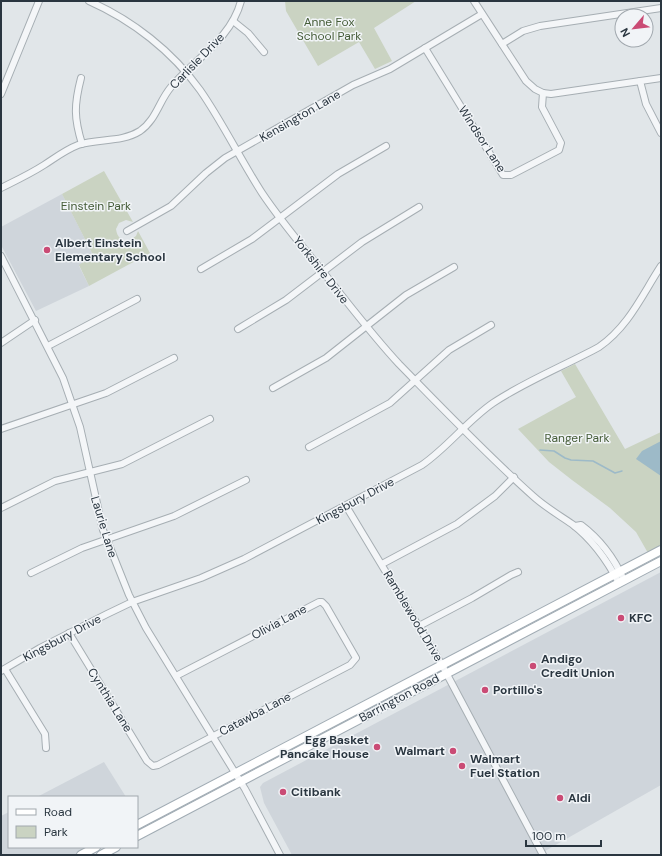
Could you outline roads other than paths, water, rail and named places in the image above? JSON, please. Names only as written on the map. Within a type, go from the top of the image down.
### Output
[{"type":"main road","name":"Barrington Road","points":[[138,824],[661,550]]},
{"type":"main road","name":"Barrington Road","points":[[138,835],[661,561]]},
{"type":"main road","points":[[81,855],[94,848]]},
{"type":"main road","points":[[101,855],[112,851]]},
{"type":"street","points":[[1,94],[39,1]]},
{"type":"street","name":"Yorkshire Drive","points":[[89,1],[114,13],[138,29],[160,46],[186,73],[211,107],[255,182],[280,218],[367,327],[415,380],[541,502],[575,526],[581,526],[601,543],[622,582]]},
{"type":"street","name":"Carlisle Drive","points":[[1,188],[34,171],[67,150],[82,144],[126,138],[140,131],[154,117],[171,87],[211,49],[233,21],[242,1]]},
{"type":"street","points":[[474,1],[528,84],[542,93],[551,94],[661,78]]},
{"type":"street","points":[[502,44],[523,31],[540,26],[661,8]]},
{"type":"street","name":"Kensington Lane","points":[[126,231],[172,206],[212,168],[236,151],[353,85],[390,69],[482,14]]},
{"type":"street","points":[[233,21],[248,33],[264,52]]},
{"type":"street","name":"Windsor Lane","points":[[425,48],[503,175],[510,175],[559,150],[561,143],[542,107],[542,93]]},
{"type":"street","points":[[82,78],[76,99],[75,115],[82,144]]},
{"type":"street","points":[[640,81],[646,104],[661,133]]},
{"type":"street","points":[[201,269],[240,247],[338,174],[386,146]]},
{"type":"street","points":[[238,329],[286,300],[367,238],[419,207]]},
{"type":"street","name":"Laurie Lane","points":[[1,256],[3,265],[35,320],[48,346],[73,405],[106,540],[132,602],[236,773],[280,855]]},
{"type":"street","name":"Kingsbury Drive","points":[[3,670],[69,633],[132,602],[227,567],[422,465],[446,446],[483,410],[501,398],[599,346],[612,337],[629,317],[661,266]]},
{"type":"street","points":[[273,388],[326,358],[410,292],[454,267]]},
{"type":"street","points":[[48,346],[137,299]]},
{"type":"street","points":[[1,343],[35,320]]},
{"type":"street","points":[[309,447],[380,409],[395,399],[449,350],[491,325]]},
{"type":"street","points":[[1,429],[113,390],[174,358]]},
{"type":"street","points":[[1,508],[48,484],[129,461],[210,419]]},
{"type":"street","points":[[382,564],[457,524],[495,496],[514,477]]},
{"type":"street","points":[[31,573],[69,554],[174,516],[246,480]]},
{"type":"street","name":"Ramblewood Drive","points":[[346,506],[447,673],[543,855]]},
{"type":"street","points":[[419,626],[518,572]]},
{"type":"street","name":"Olivia Lane","points":[[176,676],[319,602],[322,602],[326,606],[355,655],[355,660]]},
{"type":"street","name":"Cynthia Lane","points":[[69,633],[147,761],[152,766]]},
{"type":"street","name":"Catawba Lane","points":[[152,766],[158,765],[350,665],[355,660]]},
{"type":"street","points":[[3,670],[45,734],[46,748]]},
{"type":"water","points":[[661,441],[661,476],[636,459],[642,451]]},
{"type":"waterway","points":[[540,450],[554,451],[571,460],[593,461],[615,473],[622,471]]},
{"type":"place","name":"Albert Einstein Elementary School","points":[[47,250]]},
{"type":"place","name":"KFC","points":[[621,618]]},
{"type":"place","name":"Andigo Credit Union","points":[[533,666]]},
{"type":"place","name":"Portillo's","points":[[485,690]]},
{"type":"place","name":"Egg Basket Pancake House","points":[[377,747]]},
{"type":"place","name":"Walmart","points":[[453,751]]},
{"type":"place","name":"Walmart Fuel Station","points":[[462,766]]},
{"type":"place","name":"Citibank","points":[[283,792]]},
{"type":"place","name":"Aldi","points":[[560,798]]},
{"type":"park label","name":"Anne Fox School Park","points":[[329,29]]},
{"type":"park label","name":"Einstein Park","points":[[96,206]]},
{"type":"park label","name":"Ranger Park","points":[[577,438]]}]
